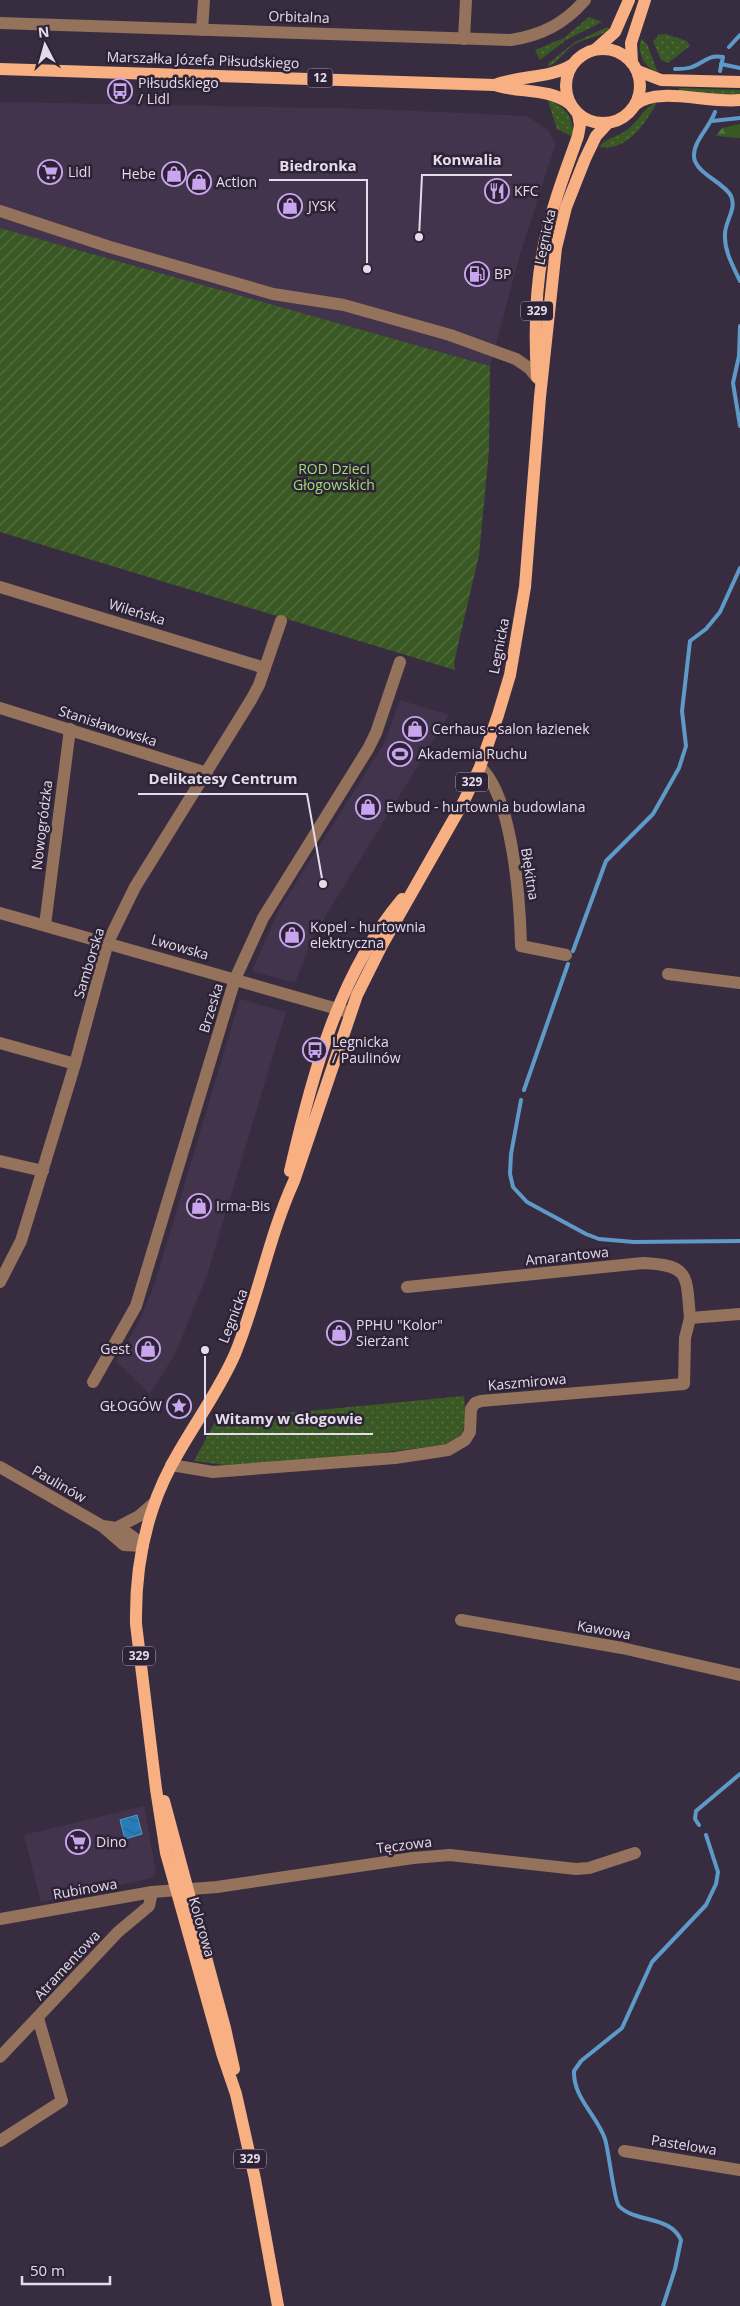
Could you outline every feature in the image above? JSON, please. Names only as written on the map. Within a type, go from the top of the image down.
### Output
[{"type":"main road","name":"12","points":[[572,65],[583,54],[596,49],[615,32],[630,0]]},
{"type":"main road","points":[[636,104],[640,84],[631,43],[645,0]]},
{"type":"main road","points":[[596,49],[616,51],[635,67],[661,80],[740,82]]},
{"type":"main road","points":[[572,65],[566,80],[567,96],[574,109]]},
{"type":"main road","name":"Marszałka Józefa Piłsudskiego","points":[[495,85],[516,78],[550,74],[572,65]]},
{"type":"main road","name":"Marszałka Józefa Piłsudskiego","points":[[0,69],[495,85],[507,89],[557,96],[574,109]]},
{"type":"main road","points":[[608,123],[626,116],[636,104],[645,98],[657,95],[713,101],[740,100]]},
{"type":"main road","name":"12","points":[[574,109],[592,122],[608,123]]},
{"type":"main road","name":"Legnicka","points":[[540,397],[535,349],[545,242],[555,202],[579,130],[574,109]]},
{"type":"main road","name":"Legnicka","points":[[143,1546],[154,1503],[171,1465],[234,1356],[254,1303],[294,1181],[344,1010],[365,951],[390,913],[417,882],[459,809],[480,767],[508,683],[519,630],[525,587],[540,397],[552,280],[562,222],[590,147],[596,136],[608,123]]},
{"type":"main road","name":"Kolorowa","points":[[143,1546],[137,1581],[136,1624],[163,1834],[183,1891],[222,2053],[236,2094],[255,2180],[278,2306]]},
{"type":"street","points":[[202,30],[204,0]]},
{"type":"street","points":[[464,39],[466,0]]},
{"type":"street","name":"Orbitalna","points":[[0,23],[512,40],[540,34],[562,22],[584,0]]},
{"type":"street","points":[[0,211],[110,247],[273,294],[344,305],[430,330],[516,359],[529,368],[538,379]]},
{"type":"street","points":[[516,359],[535,349],[548,331]]},
{"type":"street","name":"Wileńska","points":[[0,588],[265,668]]},
{"type":"street","name":"Samborska","points":[[0,1282],[21,1240],[43,1171],[75,1064],[108,942],[135,887],[251,700],[265,668],[281,621]]},
{"type":"street","name":"Brzeska","points":[[93,1382],[136,1306],[235,979],[262,918],[368,749],[376,733],[400,662]]},
{"type":"street","name":"Stanisławowska","points":[[0,708],[207,773]]},
{"type":"street","name":"Nowogródzka","points":[[45,925],[70,729]]},
{"type":"street","name":"Błękitna","points":[[480,767],[495,787],[510,844],[520,908],[521,946],[566,955]]},
{"type":"street","name":"Lwowska","points":[[0,913],[344,1010]]},
{"type":"street","points":[[668,974],[740,983]]},
{"type":"street","points":[[0,1043],[75,1064]]},
{"type":"street","points":[[0,1161],[43,1171]]},
{"type":"street","name":"Amarantowa","points":[[407,1287],[643,1263],[663,1264],[674,1266],[684,1276],[690,1318]]},
{"type":"street","points":[[690,1318],[740,1314]]},
{"type":"street","name":"Kaszmirowa","points":[[171,1465],[213,1472],[395,1458],[448,1450],[466,1440],[470,1432],[471,1409],[481,1401],[684,1384],[685,1338],[690,1318]]},
{"type":"street","name":"Paulinów","points":[[0,1467],[102,1526],[124,1545],[143,1546]]},
{"type":"street","points":[[116,1528],[139,1516],[154,1503]]},
{"type":"street","name":"Paulinów","points":[[102,1526],[116,1528],[129,1533],[143,1546]]},
{"type":"street","name":"Kawowa","points":[[461,1620],[622,1648],[740,1675]]},
{"type":"street","name":"Tęczowa","points":[[183,1891],[413,1858],[450,1855],[576,1869],[589,1868],[635,1853]]},
{"type":"street","name":"Rubinowa","points":[[0,1919],[152,1892],[183,1891]]},
{"type":"street","name":"Atramentowa","points":[[0,2057],[118,1932],[149,1906],[152,1892]]},
{"type":"street","points":[[0,2141],[62,2101],[38,2018]]},
{"type":"street","name":"Pastelowa","points":[[624,2151],[740,2170]]},
{"type":"shaded area","points":[[0,102],[372,109],[526,116],[547,129],[554,140],[555,146],[520,254],[490,366],[0,228]]},
{"type":"shaded area","points":[[400,700],[449,715],[311,941],[295,983],[252,971],[279,910],[385,742]]},
{"type":"shaded area","points":[[240,999],[286,1012],[207,1275],[176,1352],[150,1394],[116,1361],[139,1322],[154,1286]]},
{"type":"shaded area","points":[[144,1806],[156,1873],[152,1878],[41,1902],[24,1835]]},
{"type":"green space","points":[[589,17],[602,22],[566,40],[540,60],[535,50],[564,38]]},
{"type":"green space","points":[[605,28],[610,28],[602,34],[575,44],[548,67],[549,63],[575,42]]},
{"type":"green space","points":[[666,34],[687,41],[690,46],[668,63],[661,60],[653,41],[658,37],[657,35]]},
{"type":"green space","points":[[641,39],[647,44],[658,73],[645,64],[640,50]]},
{"type":"green space","points":[[679,88],[740,90],[740,97],[679,93]]},
{"type":"green space","points":[[548,101],[560,106],[568,114],[572,124],[573,137],[557,129]]},
{"type":"green space","points":[[657,102],[641,127],[627,140],[618,145],[599,147],[605,141],[627,130],[648,108]]},
{"type":"green space","points":[[740,124],[740,138],[716,136],[722,128]]},
{"type":"green space","name":"ROD Dzieci Głogowskich","points":[[0,228],[490,366],[489,451],[479,555],[454,662],[455,670],[0,532]]},
{"type":"green space","points":[[464,1396],[465,1420],[462,1432],[458,1437],[443,1445],[329,1459],[225,1465],[194,1461],[216,1420]]},
{"type":"water","points":[[137,1815],[142,1834],[125,1839],[120,1820]]},
{"type":"waterway","points":[[729,47],[740,35]]},
{"type":"waterway","points":[[675,69],[690,68],[718,56],[723,57],[720,71]]},
{"type":"waterway","points":[[721,64],[740,68]]},
{"type":"waterway","points":[[715,112],[696,145],[694,157],[700,168],[723,186],[731,196],[733,206],[726,229],[725,240],[740,281]]},
{"type":"waterway","points":[[712,121],[740,118]]},
{"type":"waterway","points":[[740,326],[739,356],[733,383],[740,426]]},
{"type":"waterway","points":[[573,951],[606,861],[653,814],[679,768],[686,746],[682,711],[690,641],[706,629],[720,612],[740,568]]},
{"type":"waterway","points":[[524,1090],[568,964]]},
{"type":"waterway","points":[[521,1100],[511,1154],[510,1174],[513,1187],[527,1202],[599,1239],[634,1242],[740,1241]]},
{"type":"waterway","points":[[699,1825],[695,1819],[696,1811],[740,1774]]},
{"type":"waterway","points":[[663,2306],[675,2269],[681,2240],[676,2232],[669,2227],[634,2215],[619,2206],[615,2195],[605,2139],[577,2090],[574,2071],[581,2061],[622,2028],[652,1962],[706,1905],[716,1884],[718,1872],[706,1835]]},
{"type":"place","name":"Piłsudskiego / Lidl","points":[[120,91]]},
{"type":"place","name":"Lidl","points":[[50,172]]},
{"type":"place","name":"Hebe","points":[[174,174]]},
{"type":"place","name":"Action","points":[[199,182]]},
{"type":"place","name":"KFC","points":[[497,191]]},
{"type":"place","name":"JYSK","points":[[290,206]]},
{"type":"place","name":"Konwalia","points":[[419,237]]},
{"type":"place","name":"Biedronka","points":[[367,269]]},
{"type":"place","name":"BP","points":[[477,274]]},
{"type":"place","name":"Cerhaus - salon łazienek","points":[[415,729]]},
{"type":"place","name":"Akademia Ruchu","points":[[400,754]]},
{"type":"place","name":"Ewbud - hurtownia budowlana","points":[[368,807]]},
{"type":"place","name":"Delikatesy Centrum","points":[[323,884]]},
{"type":"place","name":"Kopel - hurtownia elektryczna","points":[[292,935]]},
{"type":"place","name":"Legnicka / Paulinów","points":[[315,1050]]},
{"type":"place","name":"Irma-Bis","points":[[199,1206]]},
{"type":"place","name":"PPHU \"Kolor\" Sierżant","points":[[339,1333]]},
{"type":"place","name":"Gest","points":[[148,1349]]},
{"type":"place","name":"Witamy w Głogowie","points":[[205,1350]]},
{"type":"place","name":"GŁOGÓW","points":[[179,1406]]},
{"type":"place","name":"Dino","points":[[78,1842]]}]
